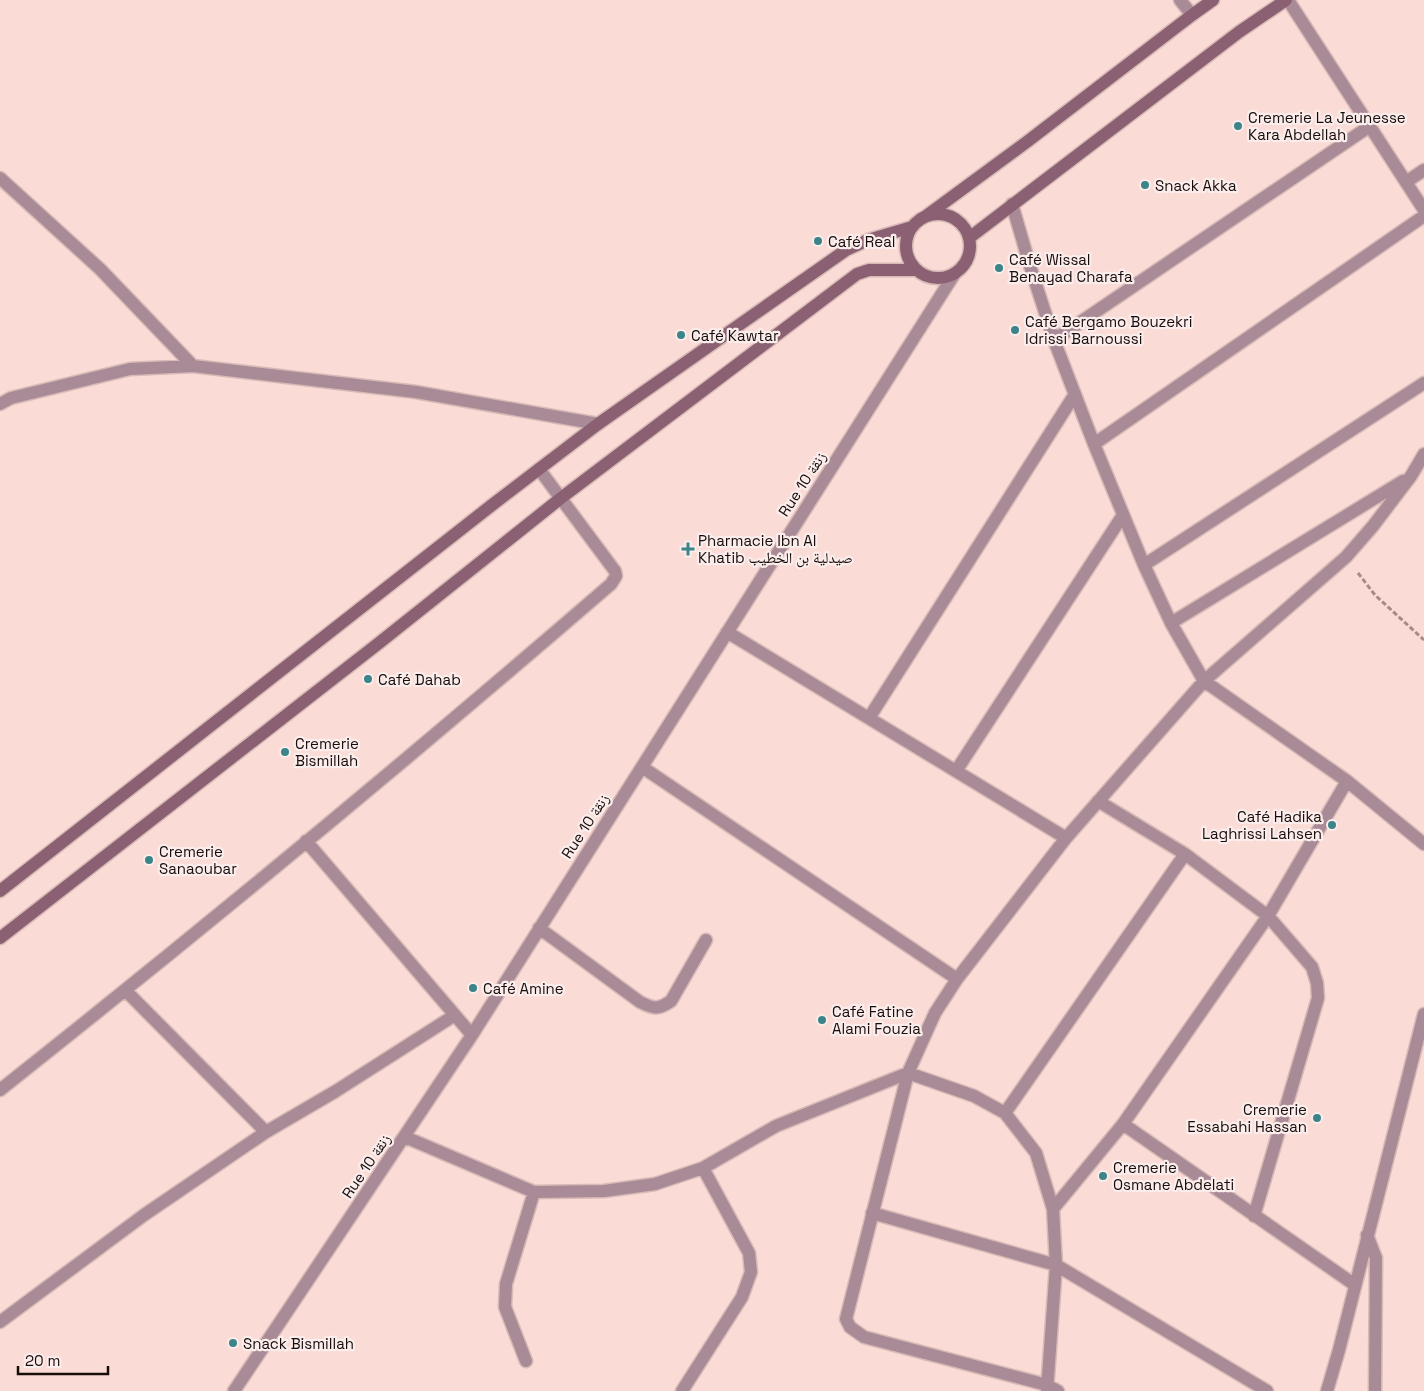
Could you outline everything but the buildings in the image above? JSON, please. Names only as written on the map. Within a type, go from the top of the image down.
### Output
[{"type":"main road","points":[[926,216],[948,215],[958,221],[969,238],[968,255],[964,265],[955,274],[944,278],[934,278],[925,276],[916,270],[909,261],[905,248],[907,236],[912,227],[920,219],[1028,141],[1213,0]]},
{"type":"main road","points":[[969,238],[1239,32],[1287,0]]},
{"type":"main road","points":[[0,891],[598,424],[846,250],[868,240],[912,227]]},
{"type":"main road","points":[[0,938],[372,649],[561,498],[857,274],[869,270],[916,270]]},
{"type":"street","points":[[1180,0],[1192,15]]},
{"type":"street","points":[[1287,0],[1424,210]]},
{"type":"street","points":[[1054,340],[1370,126]]},
{"type":"street","points":[[1406,182],[1424,170]]},
{"type":"street","points":[[0,178],[100,269],[194,366]]},
{"type":"street","points":[[1012,204],[1054,340],[1094,444],[1144,565],[1171,623],[1204,681],[1347,781],[1424,844]]},
{"type":"street","points":[[1094,444],[1424,216]]},
{"type":"street","name":"Rue 10 زنقة","points":[[234,1391],[472,1035],[955,274]]},
{"type":"street","points":[[0,404],[11,398],[130,369],[194,366],[416,392],[598,424]]},
{"type":"street","points":[[1144,565],[1424,383]]},
{"type":"street","points":[[868,718],[1074,394]]},
{"type":"street","points":[[405,1137],[534,1192],[604,1191],[655,1184],[703,1168],[776,1126],[908,1073],[974,1096],[1005,1113],[1036,1153],[1053,1208],[1056,1265],[1051,1389],[864,1337],[850,1327],[846,1319],[908,1073],[935,1014],[957,979],[1066,838],[1204,681],[1346,557],[1373,526],[1411,476],[1424,454]]},
{"type":"street","points":[[0,1090],[126,990],[485,694],[611,584],[616,576],[615,571],[539,469]]},
{"type":"street","points":[[1171,623],[1411,476]]},
{"type":"street","points":[[956,771],[1123,515]]},
{"type":"street","points":[[728,632],[1066,838]]},
{"type":"street","points":[[642,767],[957,979]]},
{"type":"street","points":[[1053,1208],[1123,1124],[1268,916],[1347,781]]},
{"type":"street","points":[[1098,801],[1185,854],[1268,916],[1312,967],[1317,982],[1318,998],[1254,1216]]},
{"type":"street","points":[[306,841],[472,1035]]},
{"type":"street","points":[[1005,1113],[1185,854]]},
{"type":"street","points":[[540,928],[640,1002],[652,1008],[663,1007],[672,1001],[706,940]]},
{"type":"street","points":[[126,990],[266,1132]]},
{"type":"street","points":[[0,1322],[144,1216],[266,1132],[336,1091],[455,1015]]},
{"type":"street","points":[[1423,1020],[1424,1040]]},
{"type":"street","points":[[1327,1391],[1423,1020]]},
{"type":"street","points":[[1123,1124],[1355,1285]]},
{"type":"street","points":[[682,1391],[742,1297],[751,1272],[749,1253],[703,1168]]},
{"type":"street","points":[[526,1361],[505,1307],[506,1284],[534,1192]]},
{"type":"street","points":[[872,1213],[1056,1265],[1267,1391]]},
{"type":"street","points":[[1367,1236],[1376,1258],[1375,1391]]},
{"type":"path","points":[[1346,557],[1375,595],[1424,640]]},
{"type":"place","name":"Cremerie La Jeunesse Kara Abdellah","points":[[1238,126]]},
{"type":"place","name":"Snack Akka","points":[[1145,185]]},
{"type":"place","name":"Café Real","points":[[818,241]]},
{"type":"place","name":"Café Wissal Benayad Charafa","points":[[999,268]]},
{"type":"place","name":"Café Bergamo Bouzekri Idrissi Barnoussi","points":[[1015,330]]},
{"type":"place","name":"Café Kawtar","points":[[681,335]]},
{"type":"place","name":"Pharmacie Ibn Al Khatib صيدلية بن الخطيب","points":[[688,549]]},
{"type":"place","name":"Café Dahab","points":[[368,679]]},
{"type":"place","name":"Cremerie Bismillah","points":[[285,752]]},
{"type":"place","name":"Café Hadika Laghrissi Lahsen","points":[[1332,825]]},
{"type":"place","name":"Cremerie Sanaoubar","points":[[149,860]]},
{"type":"place","name":"Café Amine","points":[[473,988]]},
{"type":"place","name":"Café Fatine Alami Fouzia","points":[[822,1020]]},
{"type":"place","name":"Cremerie Essabahi Hassan","points":[[1317,1118]]},
{"type":"place","name":"Cremerie Osmane Abdelati","points":[[1103,1176]]},
{"type":"place","name":"Snack Bismillah","points":[[233,1343]]}]
